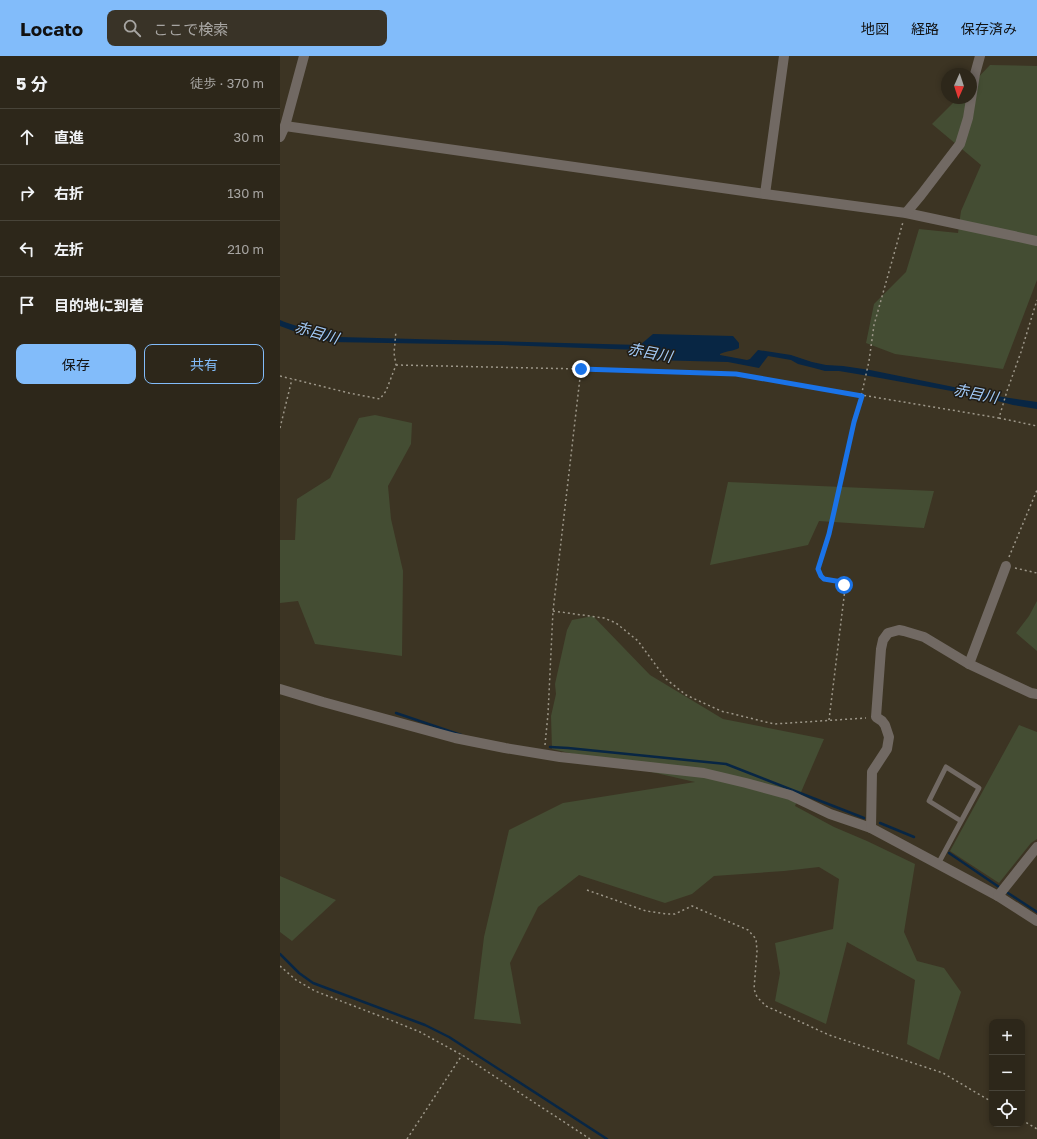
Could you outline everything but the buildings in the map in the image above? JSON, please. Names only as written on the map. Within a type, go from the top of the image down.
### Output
[{"type":"street","points":[[280,137],[285,126],[304,56]]},
{"type":"street","points":[[765,194],[784,56]]},
{"type":"street","points":[[906,213],[960,144],[968,118],[975,74],[980,56]]},
{"type":"street","points":[[285,126],[906,213],[1037,241]]},
{"type":"street","points":[[969,664],[1006,566]]},
{"type":"street","points":[[871,828],[872,772],[887,749],[889,737],[885,725],[876,717],[881,649],[883,640],[888,633],[899,630],[924,637],[969,664],[1037,694]]},
{"type":"street","points":[[280,689],[454,738],[544,754],[704,773],[790,795],[830,814],[871,828],[998,896],[1037,921]]},
{"type":"street","points":[[998,896],[1037,847]]},
{"type":"lane","points":[[938,864],[979,788],[946,767],[929,801],[961,820]]},
{"type":"path","points":[[829,720],[846,589],[842,582],[824,579],[818,569],[829,534],[854,422],[862,396],[874,325],[906,213]]},
{"type":"path","points":[[999,418],[1037,300]]},
{"type":"path","points":[[280,376],[380,399],[386,391],[396,365],[394,353],[396,331]]},
{"type":"path","points":[[396,365],[736,374],[999,418],[1037,426]]},
{"type":"path","points":[[544,754],[548,714],[553,611],[581,369]]},
{"type":"path","points":[[280,428],[292,379]]},
{"type":"path","points":[[1037,490],[1006,566],[1037,573]]},
{"type":"path","points":[[553,611],[604,618],[616,623],[638,641],[666,679],[686,695],[721,711],[774,724],[876,717]]},
{"type":"path","points":[[587,890],[646,910],[667,914],[675,914],[692,906],[748,930],[756,939],[757,951],[754,989],[756,997],[766,1006],[829,1035],[943,1073],[989,1100]]},
{"type":"path","points":[[280,966],[296,980],[315,991],[420,1032],[462,1055],[590,1139]]},
{"type":"path","points":[[407,1139],[462,1055]]},
{"type":"path","points":[[1025,1122],[1037,1129]]},
{"type":"green space","points":[[990,65],[1037,66],[1037,280],[1003,369],[895,354],[866,343],[874,304],[906,272],[919,229],[958,233],[961,211],[981,165],[932,124],[952,104],[977,104],[977,79]]},
{"type":"green space","points":[[375,415],[412,423],[411,444],[388,486],[391,519],[403,571],[402,656],[315,644],[298,601],[280,603],[280,540],[295,540],[297,499],[330,478],[359,418]]},
{"type":"green space","points":[[728,482],[934,491],[924,528],[819,521],[808,545],[710,565]]},
{"type":"green space","points":[[1037,601],[1037,651],[1016,633],[1029,616]]},
{"type":"green space","points":[[593,616],[650,675],[723,719],[824,739],[795,806],[834,827],[915,864],[904,932],[917,961],[944,968],[961,992],[939,1060],[907,1044],[915,980],[847,942],[826,1024],[775,1001],[780,973],[775,943],[833,929],[839,879],[819,867],[714,876],[692,894],[665,903],[579,875],[538,907],[510,963],[521,1024],[474,1019],[484,937],[509,830],[563,803],[695,782],[552,749],[551,716],[556,694],[555,684],[567,630],[572,620]]},
{"type":"green space","points":[[1019,725],[1037,732],[1037,839],[1031,843],[999,883],[950,851]]},
{"type":"green space","points":[[280,876],[336,900],[292,941],[280,932]]},
{"type":"water","name":"赤目川","points":[[280,320],[292,325],[320,331],[332,330],[334,336],[339,337],[640,345],[653,334],[733,336],[739,343],[739,348],[720,355],[747,360],[750,359],[758,350],[791,355],[826,365],[870,370],[1003,397],[1037,402],[1037,409],[1013,405],[979,396],[869,376],[839,371],[825,371],[798,364],[791,360],[768,356],[759,368],[728,362],[652,360],[640,350],[503,345],[331,342],[307,336],[280,326]]},
{"type":"waterway","points":[[396,713],[461,735]]},
{"type":"waterway","points":[[550,747],[726,764],[864,818]]},
{"type":"waterway","points":[[880,823],[914,837]]},
{"type":"waterway","points":[[949,853],[999,887]]},
{"type":"waterway","points":[[1008,893],[1037,912]]},
{"type":"waterway","points":[[280,954],[299,973],[313,983],[425,1025],[449,1037],[607,1139]]},
{"type":"route","points":[[581,369],[736,374],[862,396],[854,422],[829,534],[818,569],[824,579],[842,582],[844,585]]}]
